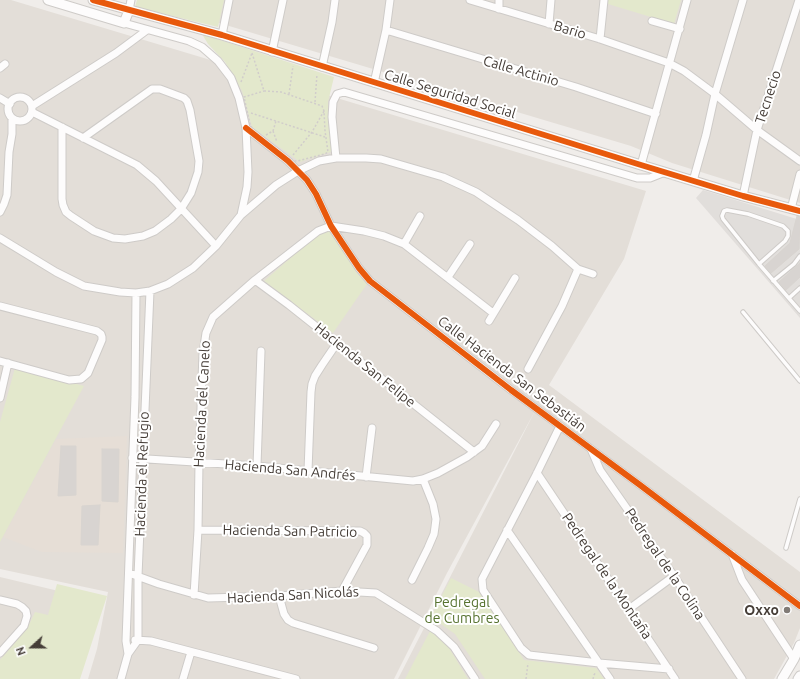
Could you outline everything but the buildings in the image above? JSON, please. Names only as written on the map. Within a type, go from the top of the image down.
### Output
[{"type":"street","points":[[48,0],[189,41],[202,47],[225,69],[233,82],[244,111],[246,128],[248,172],[247,187],[241,215]]},
{"type":"street","name":"Calle Seguridad Social","points":[[93,0],[222,35],[272,52],[693,181],[796,210]]},
{"type":"street","points":[[124,23],[132,0]]},
{"type":"street","points":[[222,35],[229,0]]},
{"type":"street","points":[[272,52],[283,0]]},
{"type":"street","points":[[320,66],[332,22],[335,0]]},
{"type":"street","points":[[374,83],[386,30],[390,0]]},
{"type":"street","name":"Bario","points":[[470,0],[600,39],[669,63],[684,71],[715,94],[757,130],[800,161]]},
{"type":"street","points":[[499,9],[500,0]]},
{"type":"street","points":[[549,24],[551,0]]},
{"type":"street","points":[[600,39],[604,0]]},
{"type":"street","points":[[641,165],[687,0]]},
{"type":"street","points":[[693,181],[706,135],[715,94],[743,0]]},
{"type":"street","name":"Tecnecio","points":[[743,196],[757,130],[799,0]]},
{"type":"street","points":[[652,21],[680,29]]},
{"type":"street","points":[[32,109],[116,53],[147,30]]},
{"type":"street","name":"Calle Actinio","points":[[386,30],[576,87],[656,114]]},
{"type":"street","points":[[62,127],[62,199],[66,212],[75,220],[94,231],[103,235],[124,239],[134,238],[155,231],[163,226],[181,209],[191,194],[195,184],[199,160],[190,110],[187,101],[184,98],[160,89],[152,89],[83,138]]},
{"type":"street","name":"Calle Seguridad Social","points":[[332,108],[337,94],[344,92],[637,178],[650,178],[665,172]]},
{"type":"street","points":[[0,212],[7,195],[9,152],[12,134],[12,118],[8,112],[10,104],[15,99],[22,97],[29,101],[32,109],[30,116],[24,121],[12,118]]},
{"type":"street","points":[[0,98],[10,104]]},
{"type":"street","points":[[332,108],[336,158]]},
{"type":"street","points":[[32,109],[62,127],[137,165],[156,181],[216,246]]},
{"type":"street","name":"Calle Hacienda San Sebastián","points":[[246,128],[289,160],[307,180],[316,194],[331,226],[359,268],[370,281],[511,390],[800,606]]},
{"type":"street","points":[[0,238],[56,272],[84,286],[120,292],[136,293],[150,291],[168,284],[193,268],[216,246],[241,215],[276,185],[298,170],[319,162],[336,158],[381,159],[443,178],[463,186],[492,202],[513,217],[552,246],[578,269],[593,274]]},
{"type":"street","points":[[796,210],[800,174]]},
{"type":"street","points":[[404,244],[420,216]]},
{"type":"street","points":[[331,226],[364,231],[384,236],[404,244],[493,313]]},
{"type":"street","name":"Hacienda del Canelo","points":[[194,595],[198,530],[203,353],[206,333],[213,317],[255,280],[318,231],[331,226]]},
{"type":"street","points":[[448,277],[470,244]]},
{"type":"street","points":[[528,368],[562,306],[578,269]]},
{"type":"street","points":[[490,321],[493,313],[515,278]]},
{"type":"street","name":"Hacienda San Felipe","points":[[255,280],[290,305],[474,452]]},
{"type":"street","name":"Hacienda el Refugio","points":[[121,679],[128,654],[138,640],[138,576],[150,291]]},
{"type":"street","name":"Hacienda el Refugio","points":[[128,654],[126,641],[136,293]]},
{"type":"street","points":[[0,306],[97,331],[102,337],[88,373],[81,379],[70,380],[0,361]]},
{"type":"street","points":[[308,471],[312,384],[315,376],[337,343]]},
{"type":"street","points":[[257,466],[261,351]]},
{"type":"street","points":[[0,398],[8,363]]},
{"type":"street","points":[[412,580],[428,548],[436,527],[433,504],[423,480],[438,473],[482,446],[496,424]]},
{"type":"street","points":[[560,426],[482,579],[481,584],[486,595],[517,641],[525,652],[530,655],[669,669]]},
{"type":"street","points":[[366,477],[372,428]]},
{"type":"street","name":"Pedregal de la Colina","points":[[591,449],[600,470],[674,576],[742,679]]},
{"type":"street","name":"Hacienda San Andrés","points":[[132,458],[257,466],[413,481],[423,480]]},
{"type":"street","name":"Pedregal de la Montaña","points":[[537,473],[675,679]]},
{"type":"street","name":"Hacienda San Patricio","points":[[198,530],[360,531],[367,536],[367,545],[342,591]]},
{"type":"street","points":[[507,530],[610,679]]},
{"type":"street","points":[[732,554],[738,574],[794,659]]},
{"type":"street","name":"Hacienda San Nicolás","points":[[129,573],[159,584],[208,598],[280,596],[342,591],[371,592],[381,595],[437,631],[454,647],[475,679]]},
{"type":"street","points":[[629,609],[674,576]]},
{"type":"street","points":[[280,596],[284,614],[288,620],[293,623],[374,648]]},
{"type":"street","points":[[0,600],[17,604],[26,611],[27,616],[24,626],[0,653]]},
{"type":"street","points":[[126,641],[151,640],[296,679]]},
{"type":"street","points":[[782,679],[794,659],[800,645]]},
{"type":"street","points":[[182,679],[191,652]]},
{"type":"lane","points":[[759,264],[785,241],[788,236],[788,231],[783,226],[748,214],[727,210],[724,211],[722,216],[723,219],[759,264],[773,281],[800,310]]},
{"type":"lane","points":[[773,281],[794,264],[800,256]]},
{"type":"lane","points":[[789,298],[800,288]]},
{"type":"lane","points":[[743,312],[800,381]]},
{"type":"lane","points":[[786,548],[800,499]]},
{"type":"path","points":[[240,86],[252,53],[264,91]]},
{"type":"path","points":[[315,103],[320,66]]},
{"type":"path","points":[[289,95],[292,73]]},
{"type":"path","points":[[242,92],[244,97],[244,111],[250,127],[289,160],[297,161],[328,152],[324,111],[322,106],[281,92],[264,91],[244,97]]},
{"type":"path","points":[[289,160],[312,132],[324,111],[332,108]]},
{"type":"path","points":[[244,111],[326,137]]},
{"type":"path","points":[[276,121],[273,131],[279,150]]},
{"type":"path","points":[[262,137],[273,131]]},
{"type":"path","points":[[511,390],[524,370],[528,368]]},
{"type":"path","points":[[526,679],[530,655]]},
{"type":"shaded area","points":[[0,0],[11,0],[646,191],[624,259],[549,385],[800,572],[800,628],[794,643],[774,679],[398,679],[536,409],[447,573],[394,679],[88,679],[97,649],[108,592],[0,569]]},
{"type":"shaded area","points":[[142,0],[800,0],[800,203],[672,163],[631,146]]},
{"type":"shaded area","points":[[703,190],[800,220],[800,318],[696,198]]},
{"type":"shaded area","points":[[127,436],[123,553],[42,552],[3,537],[56,439]]},
{"type":"shaded area","points":[[0,577],[92,599],[71,679],[0,679]]},
{"type":"green space","points":[[137,0],[224,0],[218,27],[135,7]]},
{"type":"green space","points":[[608,0],[681,0],[674,24],[608,4]]},
{"type":"green space","points":[[202,34],[334,77],[328,102],[330,135],[333,151],[300,162],[252,127],[242,91],[225,62],[208,44]]},
{"type":"green space","points":[[333,227],[356,272],[367,284],[333,333],[264,281],[325,228]]},
{"type":"green space","points":[[15,368],[84,386],[0,542],[0,422]]},
{"type":"green space","name":"Pedregal de Cumbres","points":[[451,578],[479,592],[524,660],[596,668],[604,679],[485,679],[455,634],[431,617]]},
{"type":"green space","points":[[57,584],[107,596],[80,679],[0,679],[0,660],[28,627],[35,612],[48,615]]},
{"type":"green space","name":"Pedregal de Cumbres","points":[[430,631],[446,643],[468,679],[405,679]]},
{"type":"cycle path","points":[[93,0],[222,35],[641,165],[743,196],[800,211]]},
{"type":"cycle path","points":[[246,128],[288,161],[307,180],[316,194],[331,226],[359,268],[370,281],[511,390],[800,606]]},
{"type":"place","name":"Oxxo","points":[[787,610]]}]
